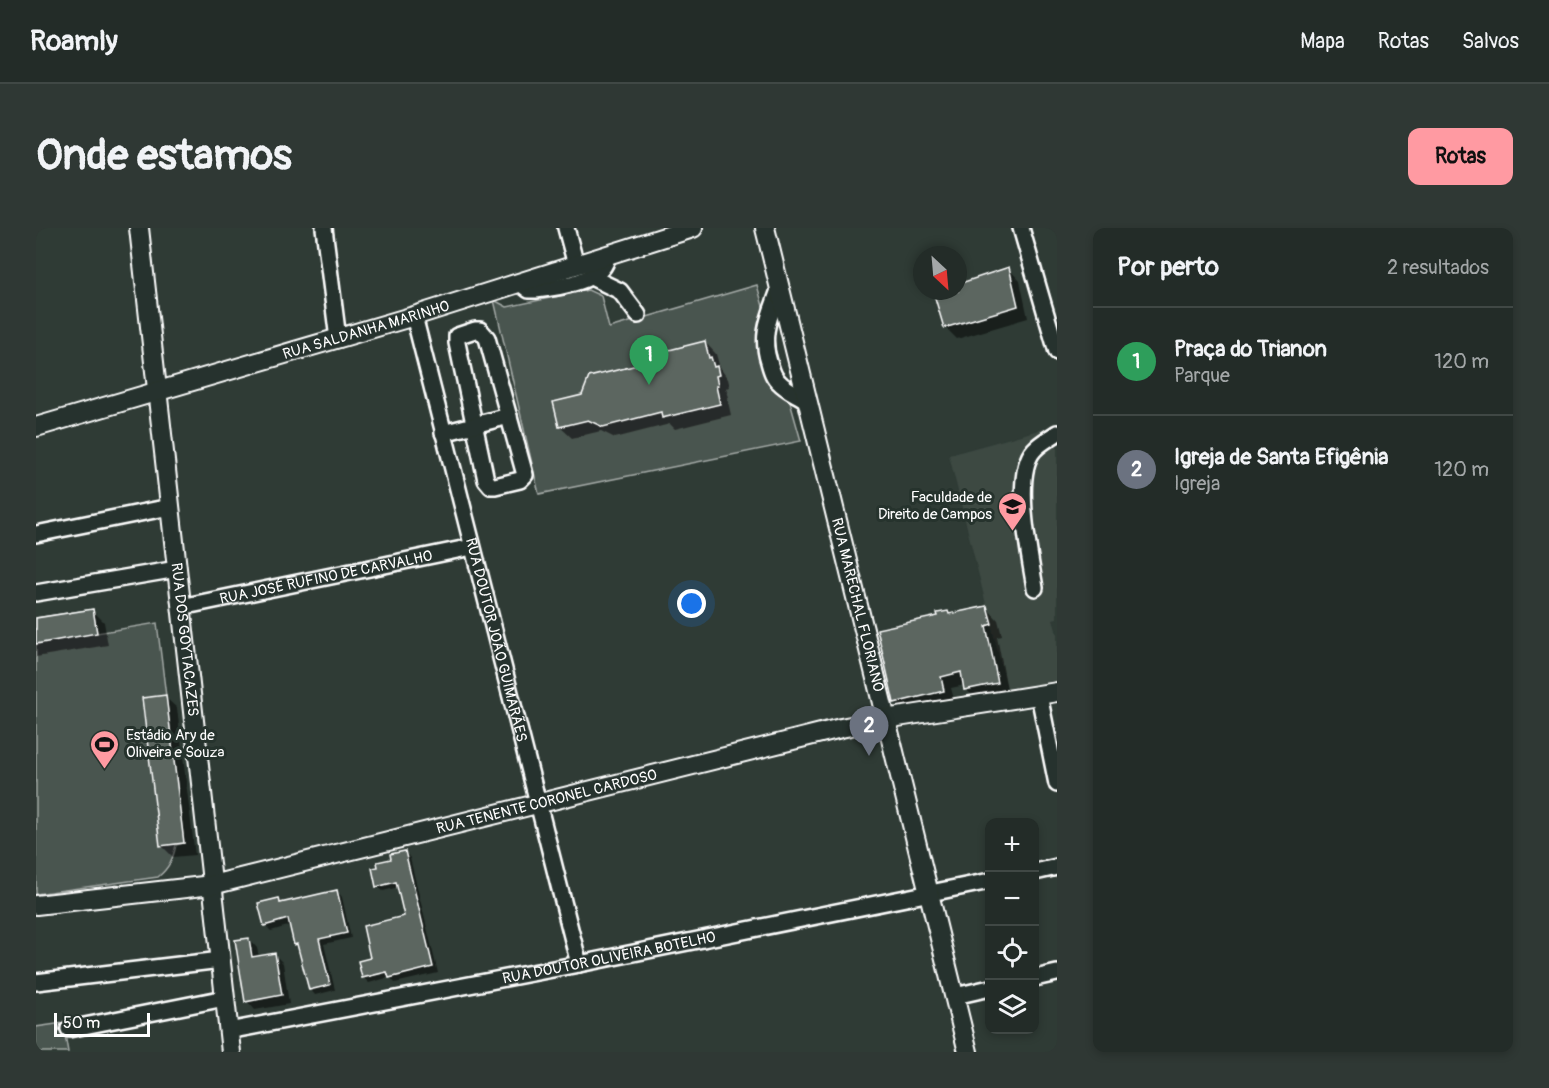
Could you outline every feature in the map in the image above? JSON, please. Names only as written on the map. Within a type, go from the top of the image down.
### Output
[{"type":"main road","name":"RUA DOS GOYTACAZES","points":[[139,228],[231,1052]]},
{"type":"main road","name":"RUA SALDANHA MARINHO","points":[[36,427],[414,316],[693,228]]},
{"type":"main road","name":"RUA MARECHAL FLORIANO","points":[[765,228],[968,1052]]},
{"type":"main road","name":"RUA TENENTE CORONEL CARDOSO","points":[[36,904],[212,885],[885,718],[1048,693]]},
{"type":"street","points":[[324,228],[338,339]]},
{"type":"street","points":[[566,228],[576,265]]},
{"type":"street","points":[[1021,228],[1057,352]]},
{"type":"street","points":[[520,283],[529,290],[536,290],[579,282],[591,277],[605,266],[607,255]]},
{"type":"street","points":[[591,277],[620,291],[638,315]]},
{"type":"street","points":[[779,290],[766,328],[765,349],[777,381],[807,399]]},
{"type":"street","name":"RUA DOUTOR JOÃO GUIMARÃES","points":[[414,316],[579,964]]},
{"type":"street","points":[[480,330],[488,338],[509,416],[525,475],[520,480],[495,486],[488,484],[457,336],[480,330]]},
{"type":"street","points":[[443,433],[509,416]]},
{"type":"street","points":[[1035,588],[1023,502],[1028,461],[1034,449],[1057,433]]},
{"type":"street","points":[[36,534],[170,507]]},
{"type":"street","name":"RUA JOSÉ RUFINO DE CARVALHO","points":[[181,607],[472,547]]},
{"type":"street","points":[[36,593],[177,569]]},
{"type":"street","points":[[1048,693],[1057,783]]},
{"type":"street","points":[[1039,871],[1057,867]]},
{"type":"street","name":"RUA DOUTOR OLIVEIRA BOTELHO","points":[[228,1031],[579,964],[985,882]]},
{"type":"street","points":[[36,982],[221,960]]},
{"type":"street","points":[[1039,977],[1057,973]]},
{"type":"street","points":[[954,996],[985,989]]},
{"type":"street","points":[[69,1029],[225,998]]},
{"type":"shaded area","points":[[757,285],[801,441],[539,494],[494,300],[507,307],[588,290],[601,296],[609,328]]},
{"type":"shaded area","name":"Faculdade de Direito de Campos","points":[[1057,425],[1057,618],[1053,619],[1057,634],[1057,686],[1008,693],[949,455]]},
{"type":"shaded area","name":"Estádio Ary de Oliveira e Souza","points":[[93,609],[97,633],[157,623],[184,843],[176,845],[170,863],[158,877],[36,894],[36,618]]},
{"type":"shaded area","points":[[63,1023],[68,1052],[36,1052],[36,1027]]},
{"type":"building","points":[[1009,267],[1018,306],[944,328],[936,300],[967,300],[967,281]]},
{"type":"building","points":[[705,341],[709,358],[711,357],[714,367],[717,366],[719,375],[716,376],[718,386],[716,386],[720,404],[662,418],[661,412],[603,427],[588,420],[559,427],[553,402],[582,395],[589,377],[650,362],[649,355]]},
{"type":"building","points":[[987,606],[992,624],[986,626],[998,683],[964,690],[961,672],[941,677],[944,691],[894,703],[877,629],[938,616],[937,613],[948,611],[949,614]]},
{"type":"building","points":[[93,609],[97,633],[36,644],[36,618]]},
{"type":"building","points":[[166,695],[184,843],[160,846],[142,698]]},
{"type":"building","points":[[405,851],[433,967],[389,978],[387,972],[362,978],[358,961],[370,958],[363,926],[404,916],[396,882],[376,887],[372,868],[378,867],[377,862],[391,859],[390,854]]},
{"type":"building","points":[[337,890],[347,933],[319,939],[330,985],[309,990],[288,919],[264,926],[258,903],[279,898],[280,903]]},
{"type":"building","points":[[249,938],[252,957],[275,953],[282,995],[245,1002],[235,940]]},
{"type":"place","name":"Praça do Trianon","points":[[649,385]]},
{"type":"place","name":"Faculdade de Direito de Campos","points":[[1013,532]]},
{"type":"place","name":"Igreja de Santa Efigênia","points":[[869,756]]},
{"type":"place","name":"Estádio Ary de Oliveira e Souza","points":[[105,770]]}]
